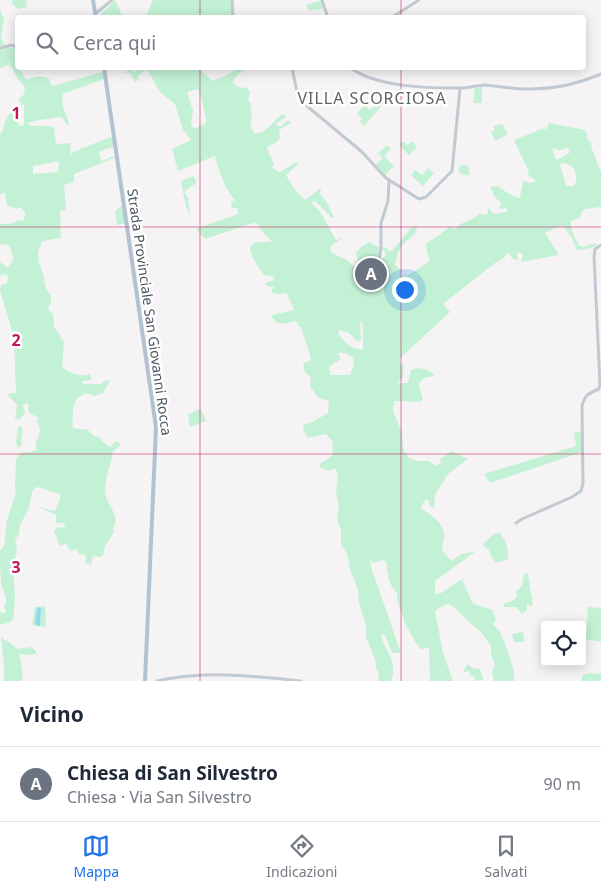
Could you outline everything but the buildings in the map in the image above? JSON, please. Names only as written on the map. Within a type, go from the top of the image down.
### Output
[{"type":"main road","points":[[93,0],[96,15]]},
{"type":"main road","name":"Strada Provinciale San Giovanni Rocca","points":[[104,70],[156,427],[145,681]]},
{"type":"street","points":[[97,15],[112,0]]},
{"type":"street","points":[[232,0],[232,15]]},
{"type":"street","points":[[322,0],[327,15]]},
{"type":"street","points":[[396,15],[419,0]]},
{"type":"street","points":[[0,48],[15,47]]},
{"type":"street","points":[[292,70],[297,92],[301,99],[322,121],[361,152],[389,181],[421,200],[452,171],[460,89]]},
{"type":"street","points":[[355,70],[368,77],[394,83],[460,89],[484,85],[530,90],[556,88],[568,86],[601,74]]},
{"type":"street","points":[[376,278],[380,258],[381,223],[388,201],[389,181]]},
{"type":"street","points":[[516,523],[522,518],[572,497],[581,491],[584,484],[582,406],[584,398],[599,389],[600,385],[594,256],[595,249],[601,245]]},
{"type":"street","points":[[158,681],[192,675],[236,674],[301,681]]},
{"type":"green space","points":[[12,0],[26,0],[27,7],[18,9],[13,5]]},
{"type":"green space","points":[[115,0],[122,15],[108,14],[100,15]]},
{"type":"green space","points":[[153,0],[231,0],[232,15],[146,15]]},
{"type":"green space","points":[[322,0],[324,8],[316,11],[315,9],[310,11],[306,5]]},
{"type":"green space","points":[[0,10],[4,19],[1,38],[5,45],[0,47]]},
{"type":"green space","points":[[8,47],[15,49],[15,70],[20,70],[26,80],[43,77],[49,79],[52,86],[103,72],[104,79],[63,94],[62,104],[70,126],[60,117],[27,123],[32,126],[52,126],[54,128],[56,144],[70,143],[71,155],[73,152],[113,136],[114,146],[99,152],[101,161],[116,157],[74,174],[74,182],[64,185],[66,210],[60,211],[61,238],[42,241],[38,252],[46,289],[51,296],[48,309],[53,314],[54,327],[64,342],[62,366],[75,374],[90,374],[92,380],[83,381],[82,383],[84,384],[101,384],[107,380],[110,381],[103,393],[95,396],[86,393],[77,399],[73,409],[73,428],[88,430],[94,436],[100,437],[110,447],[116,441],[119,442],[120,446],[113,451],[105,486],[106,497],[115,516],[114,532],[105,546],[103,555],[101,557],[93,556],[91,564],[85,563],[86,555],[79,554],[77,549],[71,551],[67,543],[60,546],[54,531],[57,527],[65,528],[64,523],[56,523],[56,515],[38,507],[55,511],[60,494],[38,487],[32,492],[29,508],[15,540],[17,548],[13,566],[15,600],[13,619],[0,625],[0,612],[6,612],[4,607],[6,598],[1,583],[0,550],[4,547],[7,520],[16,493],[16,460],[20,453],[36,451],[36,441],[40,431],[37,421],[39,418],[29,413],[29,405],[27,403],[22,405],[25,412],[23,416],[20,419],[15,419],[17,405],[7,394],[16,393],[14,337],[0,290],[1,285],[7,283],[8,276],[5,274],[0,276],[0,262],[8,268],[14,258],[9,245],[0,244],[0,224],[23,221],[26,214],[21,207],[16,209],[7,205],[5,193],[0,194],[0,135],[8,115],[15,111],[14,117],[20,126],[24,125],[24,105],[18,100],[24,94],[25,87],[18,79],[9,62],[9,65],[0,68],[0,50]],"holes":[[[59,161],[58,172],[33,174],[33,166]]]},
{"type":"green space","points":[[130,70],[134,72],[146,70],[138,76],[138,80],[135,82],[130,73],[126,73]]},
{"type":"green space","points":[[148,70],[202,70],[213,81],[236,70],[246,70],[236,77],[233,83],[238,87],[247,88],[250,92],[248,100],[252,117],[250,126],[255,134],[267,129],[283,114],[286,117],[275,124],[280,127],[288,120],[291,123],[279,130],[280,138],[277,142],[267,147],[274,164],[272,168],[280,172],[298,161],[297,165],[286,175],[295,190],[305,200],[321,188],[320,194],[334,217],[332,218],[315,201],[311,202],[321,213],[336,240],[343,237],[330,247],[332,253],[347,260],[356,268],[359,266],[356,253],[361,247],[369,242],[380,248],[375,274],[366,269],[365,272],[367,277],[375,281],[382,259],[386,255],[383,248],[385,247],[392,251],[414,226],[417,228],[415,234],[404,243],[397,255],[395,265],[402,271],[400,276],[410,274],[430,261],[426,244],[450,227],[455,229],[479,214],[485,215],[488,213],[488,208],[494,214],[507,212],[507,208],[499,209],[501,203],[495,197],[490,187],[498,186],[518,198],[520,197],[524,181],[530,183],[536,181],[527,174],[529,172],[514,140],[544,128],[546,130],[549,123],[585,130],[601,172],[601,207],[584,209],[581,217],[571,221],[571,224],[572,231],[579,245],[582,247],[596,243],[597,245],[577,250],[571,236],[564,227],[558,227],[545,233],[559,255],[521,262],[523,255],[520,252],[517,254],[518,259],[516,260],[509,253],[506,254],[504,258],[443,304],[450,312],[399,359],[404,368],[403,378],[399,383],[408,383],[411,370],[417,368],[434,374],[434,376],[424,378],[418,384],[423,399],[420,402],[394,401],[393,411],[403,435],[404,451],[409,458],[417,461],[429,461],[436,466],[441,463],[440,459],[452,451],[468,459],[448,474],[434,496],[435,503],[433,508],[430,506],[428,499],[424,501],[421,508],[441,525],[444,535],[442,550],[451,561],[462,554],[476,551],[435,581],[435,594],[441,593],[462,579],[474,604],[492,610],[496,619],[493,625],[499,630],[505,643],[514,672],[514,681],[494,681],[492,672],[495,664],[491,655],[491,646],[480,631],[453,606],[446,604],[435,611],[443,653],[453,681],[430,681],[429,648],[421,649],[409,630],[399,607],[397,593],[390,583],[386,562],[382,560],[375,563],[370,560],[401,653],[392,653],[385,635],[381,634],[392,661],[393,673],[391,681],[378,681],[379,672],[366,637],[366,625],[359,603],[358,589],[350,570],[348,556],[341,544],[341,531],[337,518],[339,507],[336,491],[338,477],[336,468],[329,471],[319,467],[321,463],[332,456],[333,442],[326,434],[308,438],[303,430],[304,425],[328,413],[329,401],[319,398],[310,387],[311,378],[305,372],[304,363],[310,361],[311,358],[301,327],[295,321],[280,323],[272,317],[272,315],[294,310],[287,294],[272,293],[272,289],[275,287],[267,286],[265,283],[274,280],[274,278],[264,275],[251,252],[250,247],[255,242],[272,242],[256,222],[205,239],[196,229],[238,214],[237,208],[232,208],[231,202],[235,200],[222,179],[215,156],[178,171],[172,149],[191,140],[183,130],[175,104],[160,92]],"holes":[[[198,89],[206,123],[193,128],[191,123],[193,111],[187,92]],[[552,148],[560,150],[568,148],[570,152],[556,160]],[[560,164],[570,165],[574,169],[576,182],[573,186],[566,186]],[[360,321],[363,325],[362,350],[348,344],[338,333],[340,330],[349,333],[358,342],[361,339]],[[338,353],[345,353],[353,357],[354,364],[350,375],[330,375],[329,367],[341,359]]]},
{"type":"green space","points":[[482,87],[482,103],[473,103],[475,88]]},
{"type":"green space","points":[[380,99],[384,103],[364,126],[360,121],[362,119],[357,113],[365,105],[370,110]]},
{"type":"green space","points":[[502,124],[508,134],[495,141],[491,132],[495,130],[493,126]]},
{"type":"green space","points":[[412,141],[417,147],[409,155],[399,145],[401,142],[405,142],[407,145]]},
{"type":"green space","points":[[387,145],[391,149],[384,156],[394,166],[385,175],[375,165],[383,158],[378,153]]},
{"type":"green space","points":[[468,165],[470,176],[459,173],[459,166]]},
{"type":"green space","points":[[428,168],[434,173],[423,186],[411,175],[415,170],[422,175]]},
{"type":"green space","points":[[193,176],[196,183],[184,192],[188,198],[190,215],[185,203],[181,181]]},
{"type":"green space","points":[[123,205],[126,223],[117,225],[115,211]]},
{"type":"green space","points":[[201,409],[206,421],[190,427],[188,414]]},
{"type":"green space","points":[[18,426],[23,430],[22,445],[18,448],[16,443]]},
{"type":"green space","points":[[581,431],[582,452],[490,483],[484,474],[576,446],[574,433]]},
{"type":"green space","points":[[499,533],[504,538],[508,559],[495,563],[488,549],[483,544],[494,534]]},
{"type":"green space","points":[[524,574],[528,574],[533,606],[527,603],[527,610],[522,614],[516,607],[504,607],[503,604],[514,600],[517,596],[516,591],[522,586]]},
{"type":"green space","points":[[45,606],[46,627],[40,626],[41,612],[37,609],[35,621],[37,626],[32,625],[35,607]]},
{"type":"green space","points":[[588,607],[601,608],[601,642],[586,639]]},
{"type":"green space","points":[[523,632],[524,642],[514,642],[512,634]]},
{"type":"green space","points":[[1,637],[18,649],[31,647],[36,651],[36,654],[25,655],[19,653],[23,676],[21,681],[4,681]]},
{"type":"green space","points":[[468,664],[472,668],[480,669],[483,680],[475,681],[474,676],[470,675],[470,671],[463,671]]},
{"type":"green space","points":[[590,673],[601,674],[601,681],[581,681],[583,675]]},
{"type":"water","points":[[39,607],[41,608],[40,626],[37,626],[35,622]]},
{"type":"place","name":"Chiesa di San Silvestro","points":[[371,274]]},
{"type":"district","name":"VILLA SCORCIOSA","points":[[372,98]]}]
